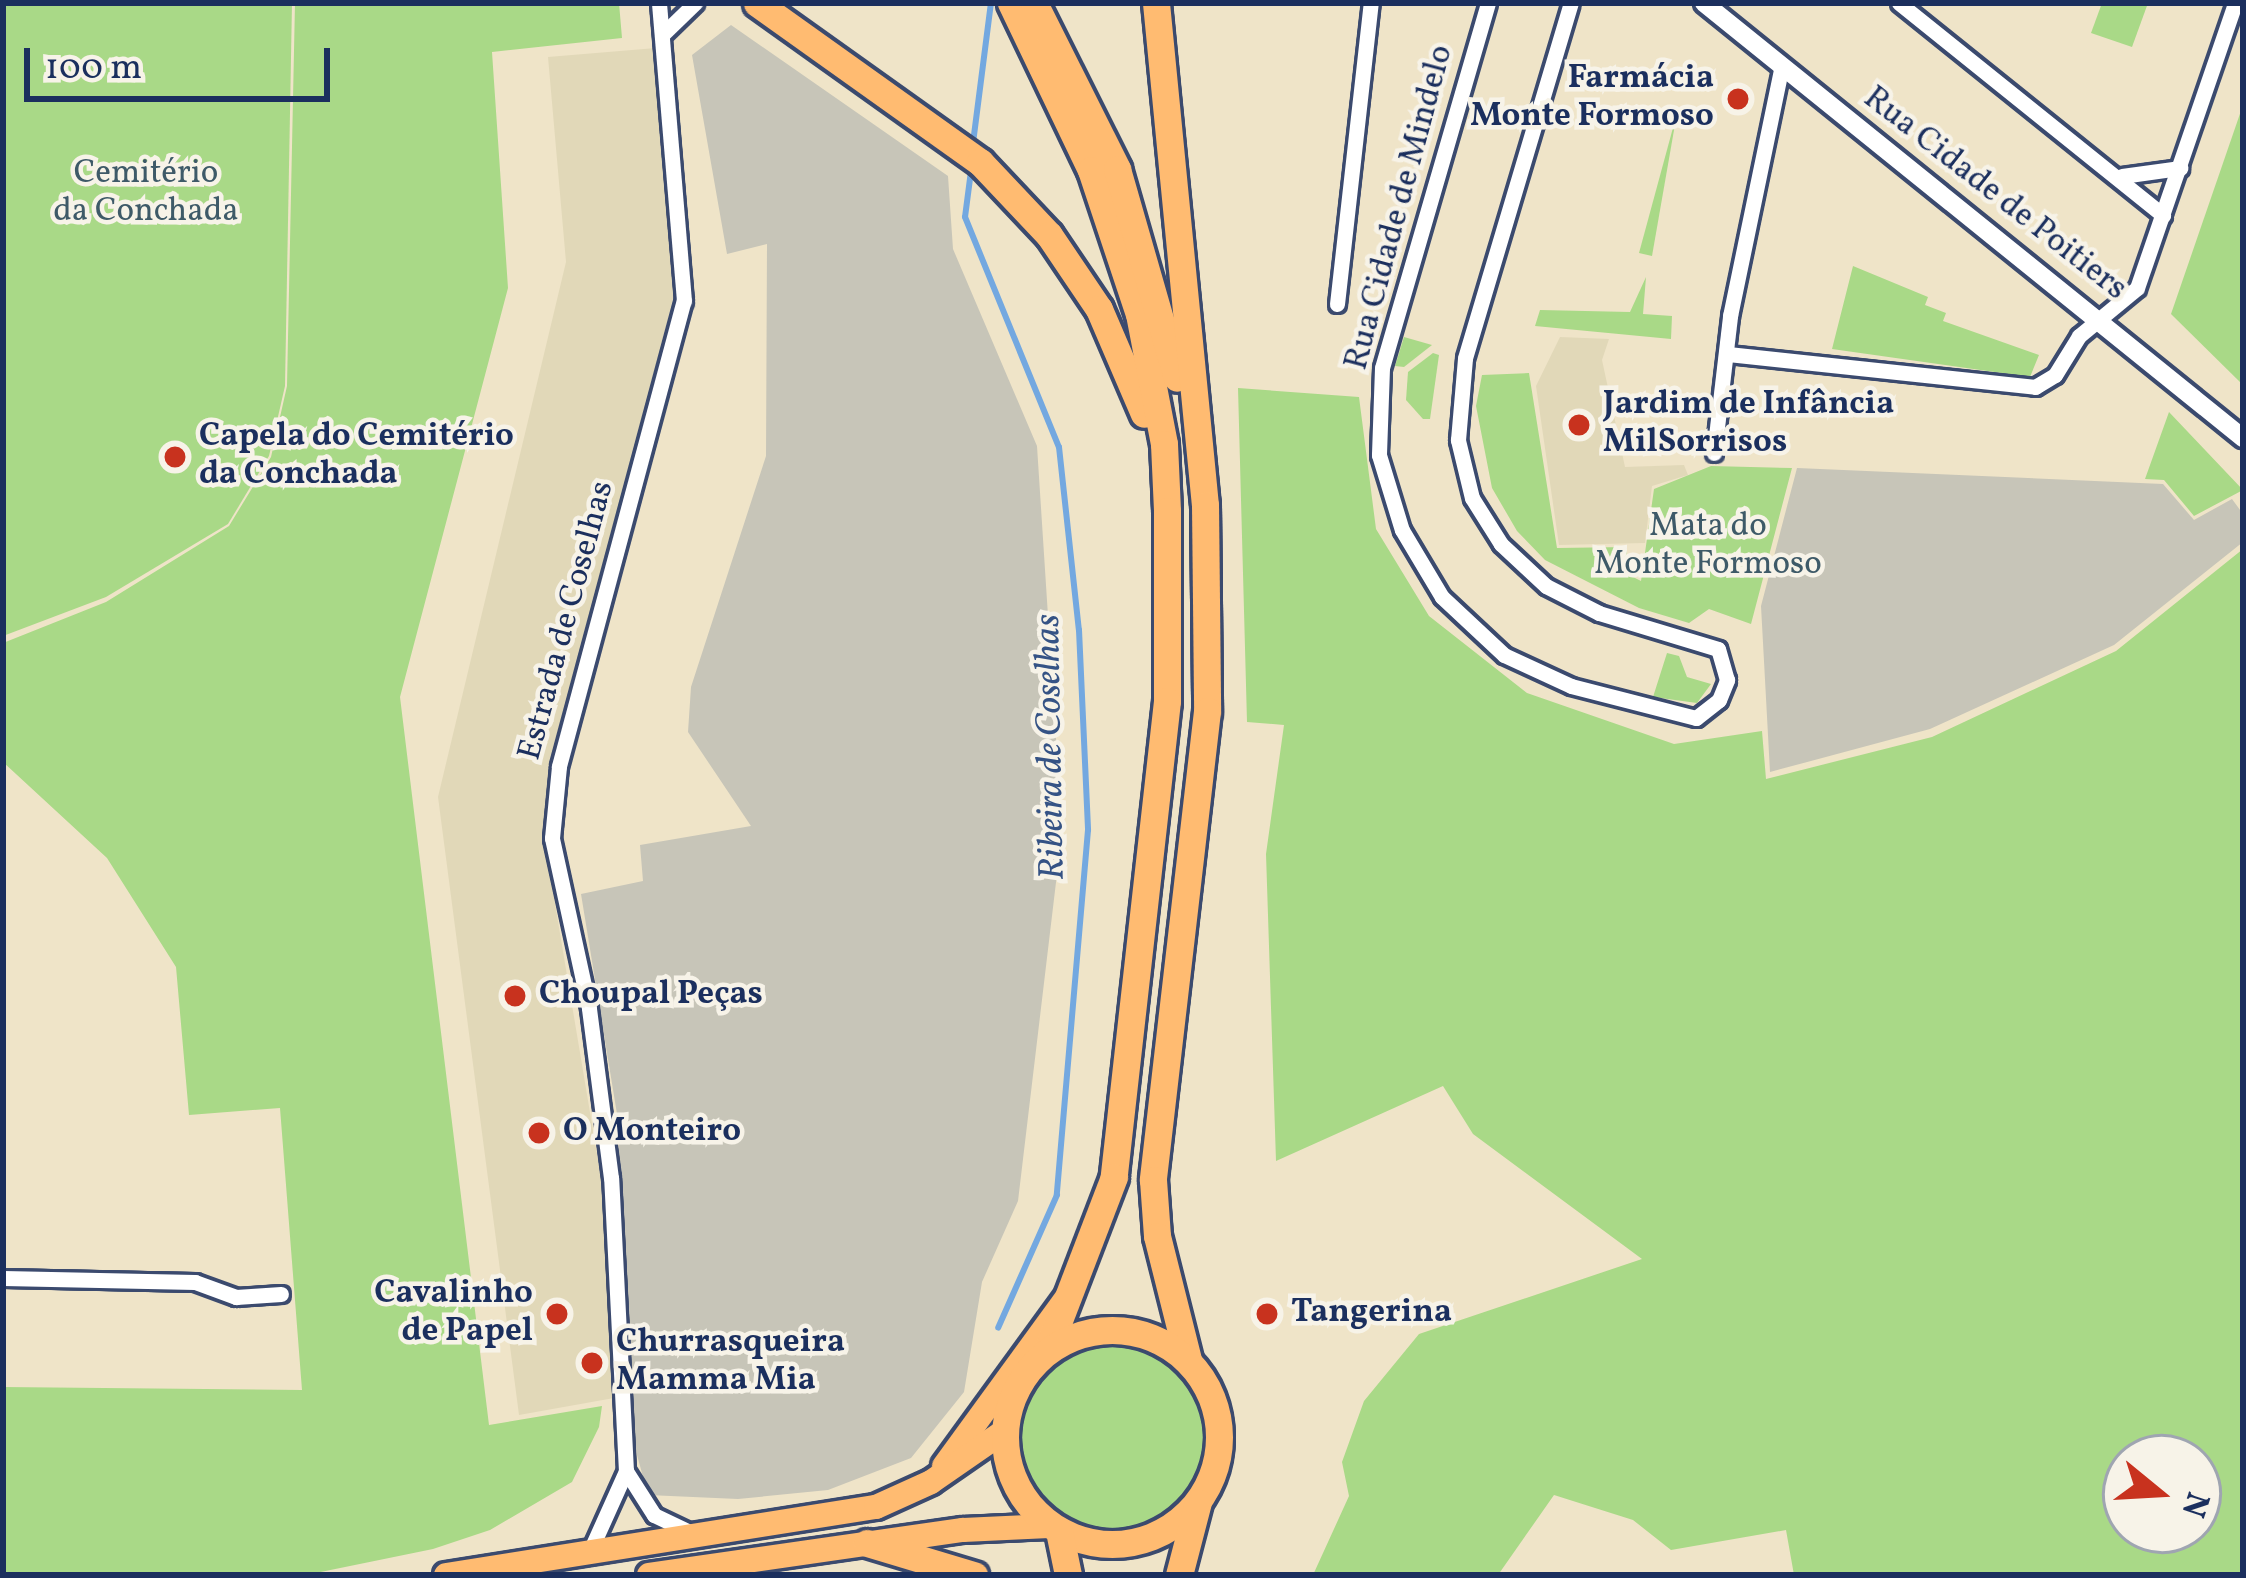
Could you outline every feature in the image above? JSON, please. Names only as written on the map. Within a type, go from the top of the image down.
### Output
[{"type":"highway","points":[[757,3],[980,162],[1049,235],[1099,309],[1141,400],[1167,512]]},
{"type":"highway","points":[[1011,3],[1091,170],[1139,314],[1164,444],[1167,512],[1167,701],[1145,940],[1114,1177],[1075,1288],[1048,1349],[1017,1386],[1004,1432],[1014,1484],[1054,1528],[1068,1575]]},
{"type":"highway","points":[[1034,3],[1117,169],[1162,306],[1205,505]]},
{"type":"highway","points":[[1156,3],[1205,505],[1207,711],[1153,1180],[1156,1235],[1188,1359],[1211,1394],[1220,1437],[1179,1575]]},
{"type":"highway","points":[[1048,1349],[1082,1332],[1120,1328],[1156,1338],[1188,1359]]},
{"type":"highway","points":[[1054,1528],[1096,1544],[1134,1543],[1169,1528],[1198,1502]]},
{"type":"highway","points":[[868,1543],[974,1575]]},
{"type":"main road","points":[[932,1482],[1028,1342],[1075,1288]]},
{"type":"main road","points":[[446,1575],[876,1508],[932,1482],[1004,1432]]},
{"type":"main road","points":[[649,1575],[868,1543],[1054,1528]]},
{"type":"street","name":"Estrada de Coselhas","points":[[590,1551],[626,1471],[611,1178],[589,1008],[552,838],[559,766],[684,301],[659,3]]},
{"type":"street","points":[[663,34],[670,3]]},
{"type":"street","points":[[663,34],[695,3]]},
{"type":"street","points":[[1337,304],[1371,3]]},
{"type":"street","name":"Rua Cidade de Mindelo","points":[[1488,3],[1382,368],[1385,473],[1402,530],[1442,597],[1504,655],[1571,686],[1696,718],[1719,700],[1727,680],[1718,650],[1598,613],[1546,586],[1501,544],[1472,498],[1459,440],[1465,358],[1571,3]]},
{"type":"street","points":[[1899,3],[2122,176],[2163,215]]},
{"type":"street","points":[[1728,354],[2035,388],[2055,375],[2102,317],[2137,289],[2235,3]]},
{"type":"street","name":"Rua Cidade de Poitiers","points":[[1712,6],[1782,67],[2102,317],[2243,438]]},
{"type":"street","points":[[1714,453],[1763,139],[1782,67]]},
{"type":"street","points":[[2122,176],[2180,168]]},
{"type":"street","points":[[3,1278],[195,1282],[236,1297],[281,1294]]},
{"type":"street","points":[[626,1471],[654,1515],[697,1535]]},
{"type":"shaded area","points":[[731,25],[948,176],[953,249],[1037,446],[1062,832],[1018,1201],[982,1282],[964,1392],[911,1458],[828,1490],[738,1499],[648,1495],[634,1444],[617,1114],[581,894],[643,881],[640,845],[751,826],[688,732],[691,687],[766,456],[767,244],[727,254],[692,55]]},
{"type":"shaded area","points":[[656,48],[678,279],[545,800],[544,838],[602,1184],[614,1398],[519,1415],[438,797],[566,262],[548,57]]},
{"type":"shaded area","name":"Jardim de Infância MilSorrisos","points":[[1560,337],[1609,339],[1602,360],[1625,467],[1684,465],[1688,475],[1652,486],[1645,543],[1559,545],[1536,386]]},
{"type":"shaded area","points":[[1797,468],[2163,484],[2194,520],[2232,499],[2243,514],[2243,542],[2114,645],[1930,729],[1770,772],[1761,606]]},
{"type":"green space","name":"Cemitério da Conchada","points":[[3,3],[292,3],[285,386],[269,456],[228,524],[106,597],[3,636]]},
{"type":"green space","points":[[295,3],[619,3],[622,38],[492,52],[508,288],[400,697],[489,1425],[602,1406],[599,1427],[572,1482],[490,1530],[433,1549],[306,1575],[3,1575],[3,1387],[302,1390],[280,1108],[189,1115],[176,967],[107,858],[3,762],[3,643],[106,602],[229,526],[271,457],[287,386]]},
{"type":"green space","points":[[2102,3],[2148,3],[2132,47],[2091,33]]},
{"type":"green space","points":[[2243,105],[2243,385],[2171,314]]},
{"type":"green space","points":[[1677,113],[1652,256],[1639,253]]},
{"type":"green space","points":[[1853,266],[1928,297],[1925,305],[1946,313],[1943,321],[2039,355],[2030,377],[1832,349]]},
{"type":"green space","points":[[1646,277],[1643,314],[1672,316],[1671,339],[1535,326],[1540,310],[1630,312]]},
{"type":"green space","points":[[1404,337],[1432,345],[1404,367],[1395,366]]},
{"type":"green space","points":[[1433,353],[1439,355],[1430,419],[1423,419],[1406,400],[1408,372]]},
{"type":"green space","name":"Mata do Monte Formoso","points":[[1529,373],[1557,548],[1627,547],[1625,573],[1641,581],[1654,489],[1711,466],[1792,468],[1751,624],[1709,609],[1689,623],[1639,608],[1545,560],[1517,531],[1492,488],[1476,406],[1482,375]]},
{"type":"green space","points":[[1238,388],[1359,397],[1376,529],[1429,616],[1527,693],[1674,744],[1762,731],[1766,779],[1932,737],[2116,651],[2243,549],[2243,1575],[1794,1575],[1786,1530],[1671,1550],[1633,1520],[1554,1495],[1498,1575],[1313,1575],[1349,1496],[1342,1462],[1364,1401],[1419,1334],[1642,1259],[1473,1134],[1443,1086],[1276,1161],[1266,854],[1284,725],[1247,722]]},
{"type":"green space","points":[[2169,412],[2243,490],[2194,516],[2164,480],[2145,479]]},
{"type":"green space","points":[[1667,653],[1679,656],[1687,677],[1711,684],[1697,703],[1653,697]]},
{"type":"green space","points":[[1112,1345],[1147,1352],[1178,1372],[1198,1403],[1205,1438],[1198,1473],[1178,1504],[1147,1524],[1112,1531],[1077,1524],[1046,1504],[1026,1473],[1019,1438],[1026,1403],[1046,1372],[1077,1352]]},
{"type":"waterway","points":[[973,143],[991,3]]},
{"type":"waterway","name":"Ribeira de Coselhas","points":[[971,171],[965,217],[1059,447],[1079,630],[1088,830],[1057,1195],[998,1328]]},
{"type":"place","name":"Farmácia Monte Formoso","points":[[1738,99]]},
{"type":"place","name":"Jardim de Infância MilSorrisos","points":[[1579,425]]},
{"type":"place","name":"Capela do Cemitério da Conchada","points":[[175,457]]},
{"type":"place","name":"Choupal Peças","points":[[515,996]]},
{"type":"place","name":"O Monteiro","points":[[539,1133]]},
{"type":"place","name":"Cavalinho de Papel","points":[[557,1314]]},
{"type":"place","name":"Tangerina","points":[[1267,1314]]},
{"type":"place","name":"Churrasqueira Mamma Mia","points":[[592,1363]]}]
